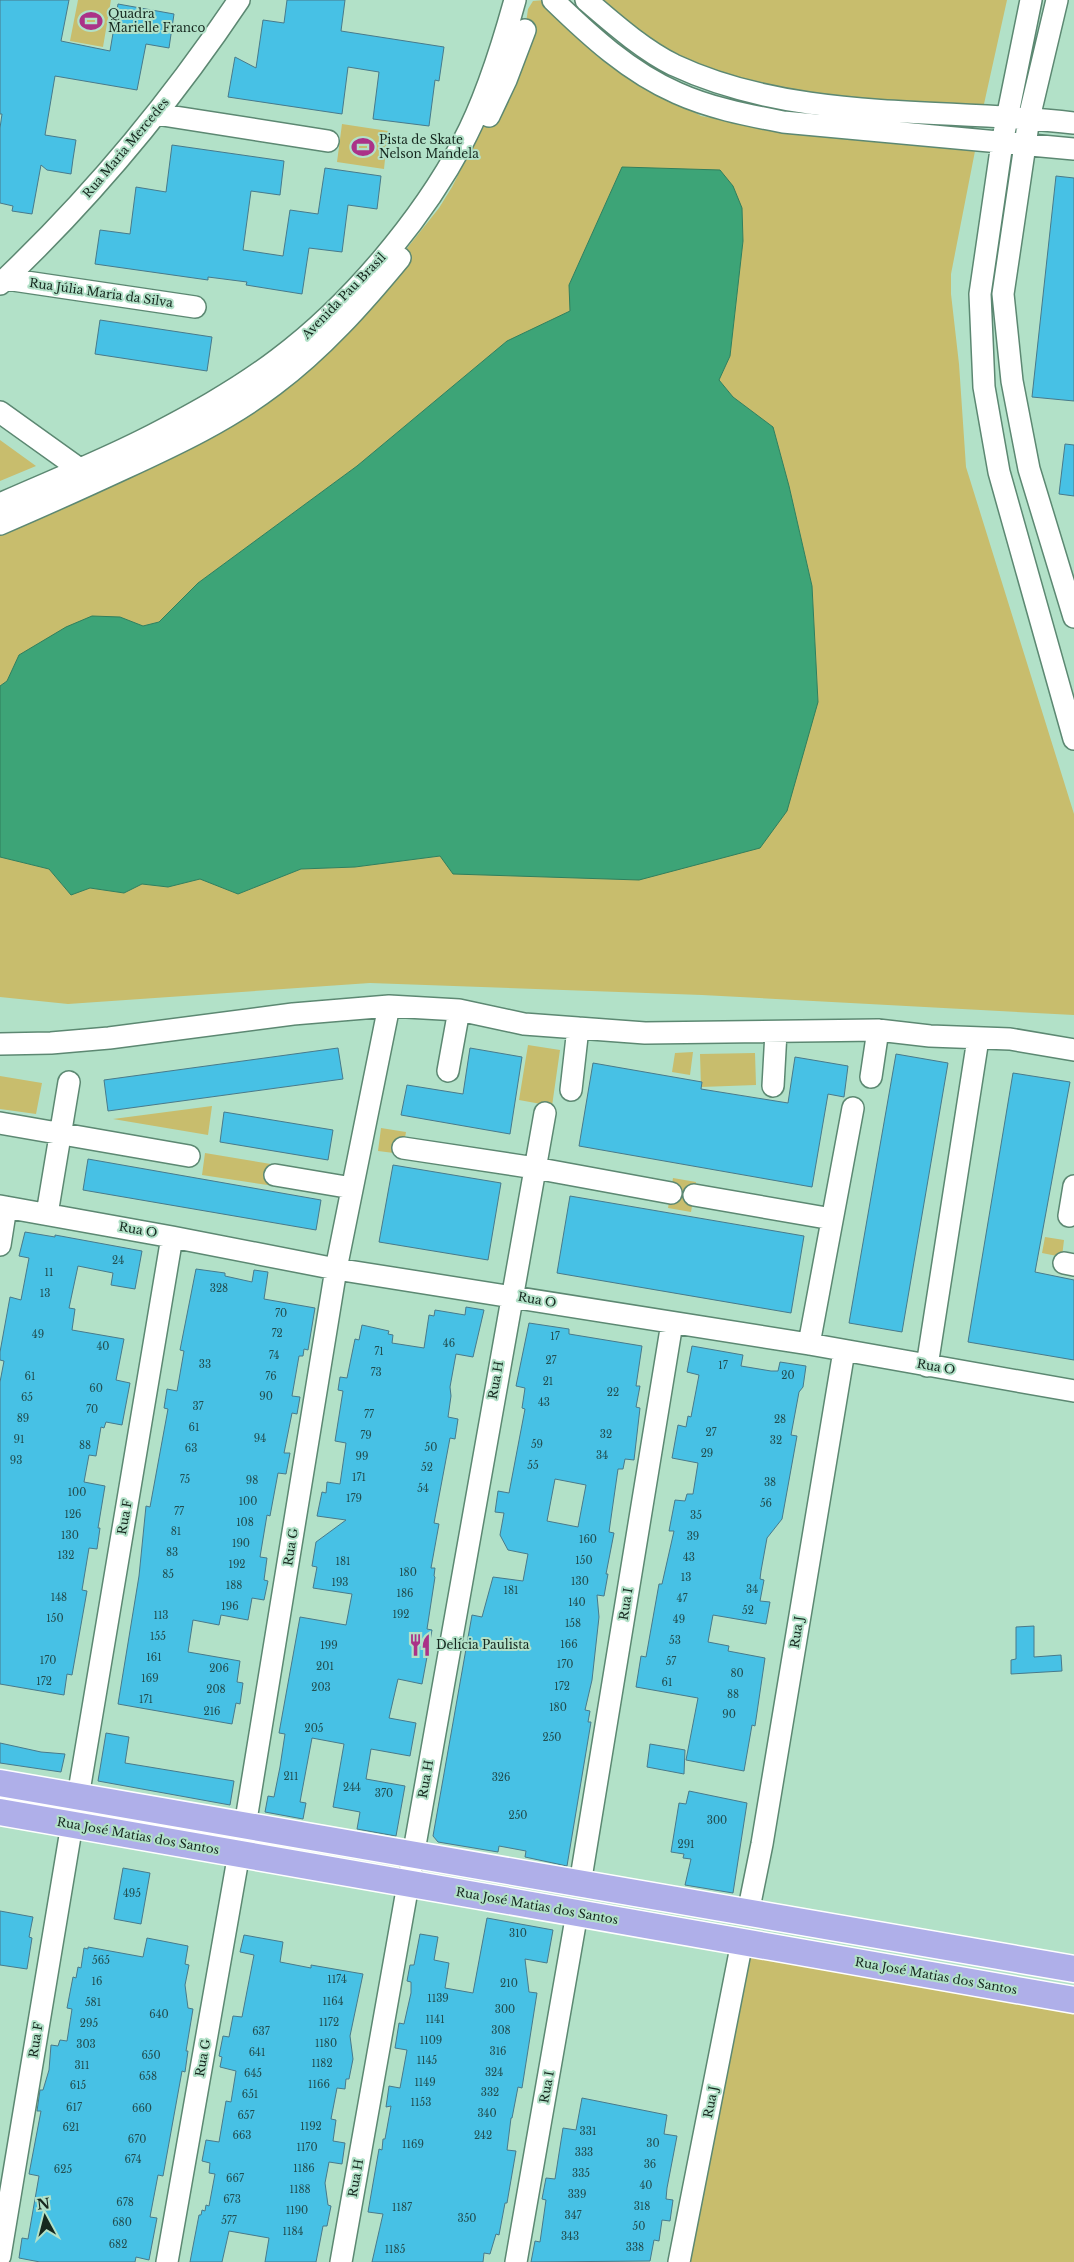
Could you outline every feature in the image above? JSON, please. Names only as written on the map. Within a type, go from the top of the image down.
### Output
[{"type":"main road","points":[[0,1783],[1074,1969]]},
{"type":"main road","name":"Rua José Matias dos Santos","points":[[0,1812],[1074,2000]]},
{"type":"street","name":"Rua Maria Mercedes","points":[[3,282],[101,180],[178,87],[239,0]]},
{"type":"street","name":"Avenida Pau Brasil","points":[[0,504],[81,470],[142,440],[240,385],[277,360],[304,338],[353,291],[400,237],[428,200],[464,141],[490,77],[515,0]]},
{"type":"street","points":[[553,0],[610,52],[633,69],[676,93],[746,115],[783,122],[1074,149]]},
{"type":"street","points":[[586,0],[631,37],[673,64],[718,83],[802,102],[937,114],[1029,118],[1074,123]]},
{"type":"street","points":[[1031,0],[1006,117],[980,294],[984,387],[999,472],[1074,739]]},
{"type":"street","points":[[1058,0],[1029,118],[1003,294],[1012,381],[1029,469],[1074,617]]},
{"type":"street","points":[[0,524],[186,440],[239,410],[313,353],[364,301],[439,208],[506,80],[525,30]]},
{"type":"street","points":[[156,114],[328,141]]},
{"type":"street","points":[[933,136],[937,114]]},
{"type":"street","name":"Rua Júlia Maria da Silva","points":[[3,282],[195,307]]},
{"type":"street","points":[[980,294],[1003,294]]},
{"type":"street","points":[[0,412],[81,470]]},
{"type":"street","points":[[0,1044],[51,1043],[110,1038],[294,1014],[389,1006],[459,1010],[524,1024],[578,1028],[645,1032],[878,1030],[1010,1040],[1074,1050]]},
{"type":"street","name":"Rua G","points":[[245,1826],[336,1269],[389,1006]]},
{"type":"street","points":[[448,1071],[459,1010]]},
{"type":"street","points":[[571,1090],[578,1028]]},
{"type":"street","points":[[871,1077],[878,1030]]},
{"type":"street","points":[[773,1086],[776,1032]]},
{"type":"street","points":[[928,1366],[978,1039]]},
{"type":"street","points":[[47,1214],[69,1082]]},
{"type":"street","points":[[809,1344],[853,1108]]},
{"type":"street","name":"Rua H","points":[[341,2262],[545,1113]]},
{"type":"street","points":[[0,1123],[189,1156]]},
{"type":"street","points":[[403,1148],[535,1168],[671,1193]]},
{"type":"street","points":[[275,1175],[352,1188]]},
{"type":"street","points":[[1069,1216],[1074,1186]]},
{"type":"street","points":[[694,1195],[832,1220]]},
{"type":"street","points":[[0,1244],[3,1207]]},
{"type":"street","name":"Rua O","points":[[3,1207],[172,1236],[336,1269],[809,1344],[1074,1391]]},
{"type":"street","name":"Rua F","points":[[78,1796],[172,1236]]},
{"type":"street","name":"Rua I","points":[[580,1884],[672,1323]]},
{"type":"street","name":"Rua J","points":[[748,1913],[764,1834],[844,1351]]},
{"type":"street","name":"Rua F","points":[[0,2256],[72,1824]]},
{"type":"street","name":"Rua G","points":[[167,2262],[239,1854]]},
{"type":"street","name":"Rua I","points":[[516,2262],[577,1913]]},
{"type":"street","name":"Rua J","points":[[679,2262],[742,1942]]},
{"type":"shaded area","name":"Quadra Marielle Franco","points":[[78,0],[111,0],[103,47],[70,41]]},
{"type":"shaded area","points":[[544,0],[598,57],[701,116],[805,135],[975,151],[951,274],[951,294],[959,364],[966,467],[1074,814],[1074,1015],[702,995],[370,983],[68,1004],[0,997],[0,857],[49,869],[71,895],[90,888],[124,893],[142,884],[168,887],[200,879],[238,894],[301,869],[355,867],[440,856],[818,702],[812,586],[773,427],[733,397],[719,380],[730,356],[743,241],[742,208],[622,167],[569,285],[571,311],[507,341],[357,466],[198,583],[159,622],[143,626],[120,617],[19,655],[7,681],[0,686],[0,524],[365,301],[439,208],[452,187],[506,80],[525,30],[528,9],[533,1]]},
{"type":"shaded area","points":[[596,0],[1007,0],[984,104],[926,106],[787,93],[711,73],[662,52]]},
{"type":"shaded area","name":"Pista de Skate Nelson Mandela","points":[[342,124],[388,131],[384,169],[337,162]]},
{"type":"shaded area","points":[[622,167],[720,170],[733,186],[742,208],[743,241],[730,356],[719,380],[733,397],[773,427],[812,586],[818,702],[787,811],[760,848],[639,880],[453,874],[440,856],[355,867],[301,869],[238,894],[200,879],[168,887],[142,884],[124,893],[90,888],[71,895],[49,869],[0,857],[0,686],[7,681],[19,655],[66,627],[92,616],[120,617],[143,626],[159,622],[198,583],[357,466],[507,341],[570,311],[569,285]]},
{"type":"shaded area","points":[[0,440],[36,466],[0,481]]},
{"type":"shaded area","points":[[528,1045],[560,1050],[552,1106],[519,1100]]},
{"type":"shaded area","points":[[693,1052],[690,1075],[672,1072],[675,1053]]},
{"type":"shaded area","points":[[755,1053],[756,1085],[701,1087],[700,1054]]},
{"type":"shaded area","points":[[0,1076],[42,1083],[36,1114],[0,1109]]},
{"type":"shaded area","points":[[212,1106],[208,1135],[113,1119]]},
{"type":"shaded area","points":[[381,1128],[406,1132],[402,1154],[378,1151]]},
{"type":"shaded area","points":[[205,1153],[277,1165],[274,1186],[202,1175]]},
{"type":"shaded area","points":[[673,1178],[696,1182],[691,1212],[668,1208]]},
{"type":"shaded area","points":[[1045,1237],[1064,1240],[1062,1257],[1042,1253]]},
{"type":"shaded area","points":[[742,1942],[1074,2000],[1074,2262],[679,2262]]},
{"type":"building","points":[[0,0],[69,0],[61,41],[110,51],[118,4],[174,14],[169,48],[146,44],[137,90],[55,76],[45,135],[76,140],[71,174],[47,170],[41,165],[32,214],[12,211],[13,206],[0,203],[0,128],[2,114],[0,114]]},
{"type":"building","points":[[287,0],[345,0],[341,31],[444,47],[439,81],[435,80],[429,126],[373,119],[379,72],[348,67],[342,114],[228,97],[235,57],[256,68],[263,20],[284,23]]},
{"type":"building","points":[[172,145],[284,161],[280,195],[251,191],[243,250],[283,256],[290,210],[318,214],[325,168],[381,176],[377,209],[348,205],[342,252],[309,248],[302,294],[246,285],[247,282],[208,277],[208,280],[95,264],[100,230],[130,234],[136,187],[166,192]]},
{"type":"building","points":[[1056,176],[1074,178],[1074,401],[1032,397]]},
{"type":"building","points":[[100,320],[212,337],[207,371],[95,354]]},
{"type":"building","points":[[1065,444],[1074,445],[1074,496],[1059,494]]},
{"type":"building","points":[[338,1048],[343,1079],[108,1111],[104,1080]]},
{"type":"building","points":[[470,1048],[522,1057],[510,1134],[401,1115],[407,1085],[463,1094]]},
{"type":"building","points":[[896,1054],[948,1063],[902,1332],[849,1323]]},
{"type":"building","points":[[795,1057],[848,1066],[844,1097],[828,1094],[812,1187],[579,1146],[593,1063],[702,1082],[701,1089],[788,1103]]},
{"type":"building","points":[[1013,1073],[1070,1082],[1035,1272],[1074,1280],[1074,1360],[968,1342]]},
{"type":"building","points":[[224,1112],[333,1130],[328,1160],[220,1142]]},
{"type":"building","points":[[88,1159],[321,1200],[316,1230],[83,1190]]},
{"type":"building","points":[[393,1165],[501,1183],[488,1260],[379,1242]]},
{"type":"building","points":[[570,1196],[804,1236],[791,1313],[557,1273]]},
{"type":"building","points":[[25,1232],[55,1237],[55,1235],[142,1251],[135,1289],[111,1285],[113,1273],[78,1266],[69,1308],[75,1309],[72,1330],[124,1339],[116,1380],[130,1383],[122,1425],[106,1422],[104,1428],[101,1427],[96,1456],[89,1455],[84,1482],[105,1486],[98,1528],[100,1528],[97,1549],[89,1548],[82,1590],[87,1591],[72,1675],[67,1674],[64,1695],[0,1684],[0,1382],[4,1361],[0,1360],[0,1352],[10,1297],[21,1300],[29,1258],[19,1256]]},
{"type":"building","points":[[196,1269],[225,1273],[225,1276],[252,1282],[254,1270],[268,1272],[264,1299],[315,1308],[308,1350],[304,1349],[303,1356],[299,1356],[292,1396],[300,1397],[297,1414],[292,1413],[284,1453],[290,1453],[286,1474],[278,1473],[270,1516],[267,1515],[260,1557],[267,1558],[264,1580],[268,1581],[264,1600],[252,1598],[248,1620],[221,1615],[219,1625],[193,1620],[188,1652],[240,1661],[237,1682],[243,1683],[240,1704],[236,1703],[232,1724],[118,1704],[139,1576],[146,1506],[150,1507],[168,1409],[164,1408],[167,1389],[177,1391],[184,1351],[180,1350]]},
{"type":"building","points":[[466,1307],[484,1310],[473,1357],[456,1354],[450,1387],[451,1396],[448,1417],[458,1419],[455,1439],[450,1438],[434,1523],[439,1524],[431,1568],[435,1568],[435,1577],[427,1629],[432,1630],[422,1684],[398,1679],[389,1718],[416,1723],[410,1756],[371,1749],[366,1779],[405,1786],[396,1836],[357,1829],[360,1812],[333,1807],[344,1744],[312,1738],[300,1802],[306,1803],[303,1819],[265,1812],[268,1796],[274,1797],[280,1767],[285,1734],[279,1733],[300,1617],[346,1625],[352,1594],[313,1588],[317,1567],[312,1566],[316,1542],[346,1520],[317,1516],[322,1492],[326,1493],[327,1482],[340,1484],[346,1443],[335,1441],[343,1391],[338,1390],[340,1377],[347,1378],[355,1339],[359,1340],[362,1325],[389,1331],[388,1334],[393,1335],[392,1343],[424,1348],[429,1315],[434,1316],[435,1310],[465,1315]]},
{"type":"building","points":[[529,1323],[569,1329],[569,1334],[642,1346],[636,1386],[640,1386],[636,1407],[640,1408],[634,1460],[625,1459],[623,1469],[618,1469],[609,1532],[614,1533],[606,1574],[608,1574],[604,1596],[597,1595],[599,1617],[592,1680],[585,1710],[590,1711],[588,1722],[591,1722],[567,1866],[525,1857],[526,1851],[499,1846],[498,1852],[438,1842],[433,1836],[472,1615],[482,1617],[493,1577],[523,1581],[528,1554],[508,1550],[500,1535],[504,1513],[495,1512],[498,1491],[509,1493],[525,1409],[522,1408],[525,1388],[516,1386]],"holes":[[[555,1479],[586,1485],[578,1527],[547,1521]]]},
{"type":"building","points":[[692,1346],[743,1355],[741,1366],[778,1371],[780,1362],[806,1366],[803,1387],[799,1392],[791,1435],[797,1436],[782,1519],[767,1538],[761,1571],[760,1579],[764,1580],[760,1601],[770,1602],[766,1624],[713,1615],[708,1642],[729,1646],[728,1651],[765,1658],[755,1726],[752,1725],[744,1771],[686,1760],[698,1698],[636,1687],[641,1656],[646,1657],[659,1584],[662,1584],[674,1531],[669,1531],[675,1500],[685,1501],[687,1494],[693,1494],[698,1463],[672,1458],[678,1425],[686,1427],[688,1416],[691,1417],[699,1375],[687,1372]]},
{"type":"building","points":[[1034,1626],[1034,1657],[1061,1655],[1062,1671],[1011,1674],[1011,1660],[1016,1659],[1016,1627]]},
{"type":"building","points":[[106,1733],[129,1737],[125,1763],[234,1781],[230,1805],[98,1781]]},
{"type":"building","points":[[0,1743],[41,1752],[65,1754],[61,1772],[0,1763]]},
{"type":"building","points":[[650,1744],[685,1750],[684,1774],[647,1767]]},
{"type":"building","points":[[689,1791],[747,1803],[733,1893],[685,1885],[691,1859],[683,1858],[684,1854],[671,1852],[679,1803],[686,1804]]},
{"type":"building","points":[[123,1868],[150,1873],[141,1924],[114,1919]]},
{"type":"building","points":[[0,1911],[33,1917],[29,1937],[32,1938],[27,1969],[0,1965]]},
{"type":"building","points":[[487,1918],[553,1930],[547,1963],[525,1959],[529,1992],[537,1993],[522,2088],[518,2087],[511,2118],[507,2150],[516,2151],[499,2235],[496,2234],[490,2254],[484,2253],[483,2262],[372,2262],[383,2214],[368,2212],[379,2149],[382,2150],[391,2106],[386,2107],[389,2086],[400,2088],[407,2050],[395,2048],[399,2023],[404,2024],[411,1993],[411,1982],[407,1981],[410,1965],[414,1965],[420,1934],[438,1937],[434,1960],[449,1963],[445,1988],[473,1993]]},
{"type":"building","points":[[244,1935],[283,1942],[280,1962],[311,1968],[311,1965],[363,1974],[350,2036],[353,2059],[349,2079],[346,2079],[345,2089],[337,2088],[331,2119],[336,2120],[333,2141],[345,2143],[342,2164],[329,2162],[325,2183],[328,2205],[331,2206],[327,2226],[323,2226],[316,2262],[265,2262],[269,2238],[229,2231],[222,2262],[190,2262],[199,2215],[201,2215],[202,2210],[205,2211],[206,2205],[209,2206],[215,2174],[209,2173],[210,2163],[202,2161],[206,2140],[219,2142],[226,2101],[231,2102],[236,2071],[220,2067],[222,2057],[219,2056],[223,2036],[229,2037],[233,2016],[242,2017],[254,1955],[240,1952]]},
{"type":"building","points":[[147,1938],[188,1946],[185,1964],[189,1965],[185,1985],[188,2008],[193,2009],[186,2051],[188,2051],[185,2072],[182,2071],[163,2176],[158,2175],[150,2217],[157,2218],[149,2260],[136,2257],[135,2262],[40,2262],[19,2258],[22,2238],[28,2239],[39,2176],[29,2174],[41,2111],[37,2111],[40,2090],[43,2090],[49,2070],[51,2045],[58,2046],[60,2040],[67,2041],[72,2009],[67,2008],[73,1977],[76,1978],[78,1967],[81,1968],[84,1948],[88,1949],[88,1947],[143,1957]]},
{"type":"building","points":[[582,2098],[667,2115],[664,2134],[677,2136],[666,2199],[673,2200],[670,2221],[662,2220],[659,2241],[654,2240],[650,2261],[531,2262],[535,2241],[540,2242],[546,2200],[542,2199],[546,2178],[555,2179],[563,2128],[576,2130]]},
{"type":"place","name":"Quadra Marielle Franco","points":[[91,21]]},
{"type":"place","name":"Pista de Skate Nelson Mandela","points":[[363,147]]},
{"type":"place","name":"Delícia Paulista","points":[[420,1645]]}]
